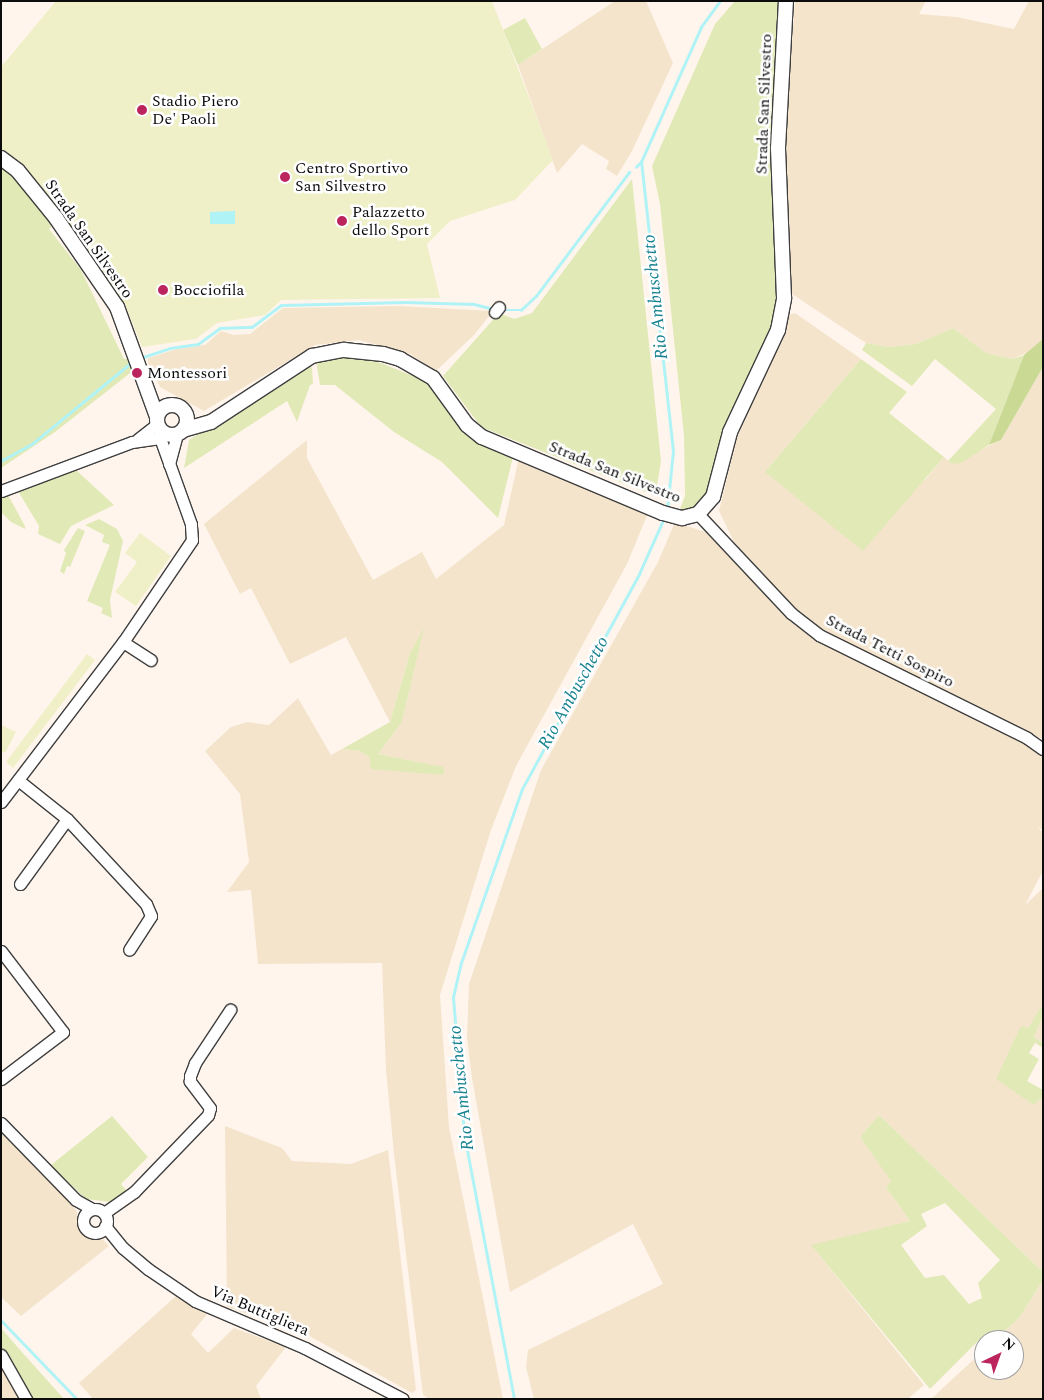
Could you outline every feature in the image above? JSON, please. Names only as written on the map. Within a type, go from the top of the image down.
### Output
[{"type":"street","name":"Strada San Silvestro","points":[[1,158],[18,172],[86,260],[117,307],[166,429],[196,428],[222,415],[312,356],[344,350],[383,354],[400,360],[433,378],[467,425],[482,437],[675,517],[698,514],[713,497],[730,432],[778,330],[784,298],[778,148],[786,1]]},
{"type":"street","name":"Strada San Silvestro","points":[[144,378],[156,394],[196,418],[222,415]]},
{"type":"street","points":[[1,491],[132,442],[166,429],[187,421],[178,408],[162,408],[166,429],[169,464],[191,524],[192,540],[123,642],[1,802]]},
{"type":"street","points":[[166,429],[169,464]]},
{"type":"street","name":"Strada Tetti Sospiro","points":[[698,514],[792,613],[819,635],[1027,738],[1043,749]]},
{"type":"street","points":[[123,642],[151,660]]},
{"type":"street","points":[[18,780],[67,819],[146,904],[151,916],[129,950]]},
{"type":"street","points":[[20,884],[67,819]]},
{"type":"street","points":[[1,951],[63,1032],[1,1079]]},
{"type":"street","points":[[1,1123],[88,1213],[104,1213],[134,1192],[208,1115],[210,1108],[190,1081],[190,1076],[195,1063],[230,1010]]},
{"type":"street","name":"Via Buttigliera","points":[[88,1213],[86,1229],[102,1229],[148,1269],[195,1300],[305,1348],[403,1399]]},
{"type":"street","points":[[102,1229],[104,1213]]},
{"type":"street","points":[[1,1355],[26,1399]]},
{"type":"shaded area","points":[[615,1],[646,1],[673,63],[632,151],[617,176],[606,169],[609,161],[582,144],[557,173],[518,65]]},
{"type":"shaded area","points":[[795,1],[926,1],[919,14],[956,17],[1014,29],[1029,1],[1043,1],[1043,339],[1035,349],[1012,359],[986,353],[953,328],[916,344],[888,347],[866,343],[792,294],[785,143]]},
{"type":"shaded area","points":[[398,306],[493,311],[474,335],[436,371],[410,354],[359,340],[315,345],[204,411],[160,387],[148,363],[148,358],[177,349],[205,345],[221,331],[234,335],[250,334],[283,308]]},
{"type":"shaded area","points":[[795,313],[861,359],[765,472],[925,480],[944,457],[952,464],[1001,440],[1043,367],[1043,739],[1011,726],[809,624],[734,542],[719,511],[737,438],[789,315]]},
{"type":"shaded area","points":[[307,440],[307,458],[373,580],[422,552],[436,579],[504,525],[520,453],[648,513],[627,564],[516,766],[491,830],[440,995],[449,1127],[503,1399],[429,1399],[423,1395],[394,1154],[386,1070],[382,963],[258,964],[251,890],[227,892],[249,862],[240,794],[205,751],[231,727],[247,722],[269,725],[298,698],[331,755],[342,749],[360,751],[369,757],[442,767],[378,754],[402,722],[423,631],[410,653],[390,722],[346,637],[290,664],[251,588],[240,594],[204,524]]},
{"type":"shaded area","points":[[675,522],[714,535],[790,616],[1043,754],[1043,830],[1037,826],[1043,833],[1043,871],[1025,905],[1043,888],[1043,1008],[1028,1028],[1021,1027],[1014,1048],[1003,1064],[1033,1105],[1043,1096],[1043,1272],[879,1115],[860,1137],[892,1181],[886,1187],[910,1221],[812,1246],[924,1385],[908,1399],[534,1399],[526,1367],[528,1350],[663,1284],[633,1224],[510,1292],[472,1078],[467,1038],[469,984],[541,770],[658,562]]},
{"type":"shaded area","points":[[1043,1016],[1043,1043],[1034,1037]]},
{"type":"shaded area","points":[[225,1126],[282,1148],[292,1161],[351,1164],[388,1150],[416,1390],[412,1393],[304,1333],[227,1307]]},
{"type":"shaded area","points":[[1,1130],[76,1210],[82,1231],[102,1239],[109,1246],[21,1316],[1,1297]]},
{"type":"shaded area","points":[[1043,1280],[1043,1399],[931,1399],[974,1359],[974,1380],[1024,1380],[1024,1330],[1006,1330],[1019,1318]]},
{"type":"shaded area","points":[[176,1296],[208,1313],[191,1334],[208,1353],[234,1328],[286,1347],[256,1386],[261,1399],[93,1399],[79,1383]]},
{"type":"shaded area","points":[[1,1360],[21,1399],[1,1399]]},
{"type":"green space","name":"Centro Sportivo San Silvestro","points":[[56,1],[492,1],[553,160],[515,200],[450,221],[427,244],[440,298],[281,300],[265,315],[217,323],[196,339],[142,347],[126,307],[90,252],[21,162],[1,149],[1,67]]},
{"type":"green space","points":[[735,1],[782,1],[780,289],[775,322],[709,494],[697,508],[679,512],[685,496],[684,436],[660,204],[652,166],[715,24]]},
{"type":"green space","points":[[525,18],[542,49],[518,65],[503,30]]},
{"type":"green space","points":[[1,163],[13,171],[55,223],[49,229],[81,270],[124,359],[129,359],[134,370],[55,432],[1,468]]},
{"type":"green space","points":[[632,179],[661,461],[657,486],[645,492],[481,427],[443,376],[499,313],[514,319],[532,313]]},
{"type":"green space","points":[[953,328],[986,353],[1012,359],[1024,355],[989,445],[961,463],[952,464],[948,461],[996,409],[935,359],[912,386],[862,350],[866,343],[888,347],[916,344]]},
{"type":"green space","points":[[1043,339],[1043,367],[1001,440],[989,445],[1024,355]]},
{"type":"green space","points":[[345,356],[381,363],[430,383],[461,428],[474,440],[513,457],[498,518],[442,462],[394,432],[335,385],[320,385],[316,361]]},
{"type":"green space","points":[[861,359],[907,392],[889,413],[944,457],[863,551],[765,472]]},
{"type":"green space","points":[[308,364],[312,368],[313,384],[310,385],[297,422],[287,401],[184,468],[189,440]]},
{"type":"green space","points":[[76,470],[114,505],[71,526],[60,544],[38,534],[39,526],[18,491]]},
{"type":"green space","points":[[8,495],[25,529],[11,522],[1,512],[1,498]]},
{"type":"green space","points":[[99,519],[117,529],[123,541],[110,600],[112,618],[101,613],[103,608],[87,601],[110,545],[102,542],[104,535],[85,525]]},
{"type":"green space","points":[[78,528],[85,531],[70,567],[67,566],[64,574],[60,571],[66,553],[64,550]]},
{"type":"green space","points":[[140,533],[171,556],[136,606],[115,592],[137,562],[125,553]]},
{"type":"green space","points":[[424,628],[402,722],[378,754],[443,767],[444,775],[371,769],[369,757],[360,751],[342,749],[390,722],[410,653]]},
{"type":"green space","points":[[87,654],[95,660],[13,768],[6,762]]},
{"type":"green space","points":[[1,725],[16,732],[5,753],[1,751]]},
{"type":"green space","points":[[1041,1007],[1043,1016],[1034,1037],[1043,1043],[1043,1048],[1035,1043],[1029,1053],[1039,1059],[1027,1081],[1043,1090],[1043,1096],[1034,1105],[996,1079],[1021,1026],[1028,1028]]},
{"type":"green space","points":[[879,1115],[1043,1272],[1043,1280],[1019,1318],[1006,1330],[974,1330],[974,1345],[930,1389],[811,1245],[910,1221],[886,1187],[891,1181],[860,1137]],"holes":[[[945,1203],[1000,1260],[978,1283],[982,1298],[969,1304],[944,1275],[925,1278],[901,1245],[927,1226],[921,1214]]]},
{"type":"green space","points":[[112,1116],[148,1157],[121,1184],[126,1190],[118,1198],[111,1202],[86,1199],[51,1165]]},
{"type":"green space","points":[[1,1328],[64,1399],[28,1399],[1,1350]]},
{"type":"water","points":[[235,211],[235,224],[210,224],[210,212]]},
{"type":"waterway","name":"Rio Ambuschetto","points":[[667,510],[673,451],[641,162],[701,27],[720,1]]},
{"type":"waterway","name":"Rio Ambuschetto","points":[[636,167],[641,162]]},
{"type":"waterway","points":[[502,310],[521,310],[536,296],[629,172]]},
{"type":"waterway","points":[[140,358],[170,348],[198,344],[220,328],[252,327],[281,305],[405,302],[474,304],[494,309]]},
{"type":"waterway","points":[[1,461],[32,444],[133,361]]},
{"type":"waterway","name":"Rio Ambuschetto","points":[[514,1399],[464,1134],[453,997],[461,963],[522,789],[639,574],[664,518]]},
{"type":"waterway","points":[[1,1320],[77,1399]]},
{"type":"place","name":"Stadio Piero De' Paoli","points":[[142,110]]},
{"type":"place","name":"Centro Sportivo San Silvestro","points":[[285,177]]},
{"type":"place","name":"Palazzetto dello Sport","points":[[342,221]]},
{"type":"place","name":"Bocciofila","points":[[163,290]]},
{"type":"place","name":"Montessori","points":[[137,373]]}]
